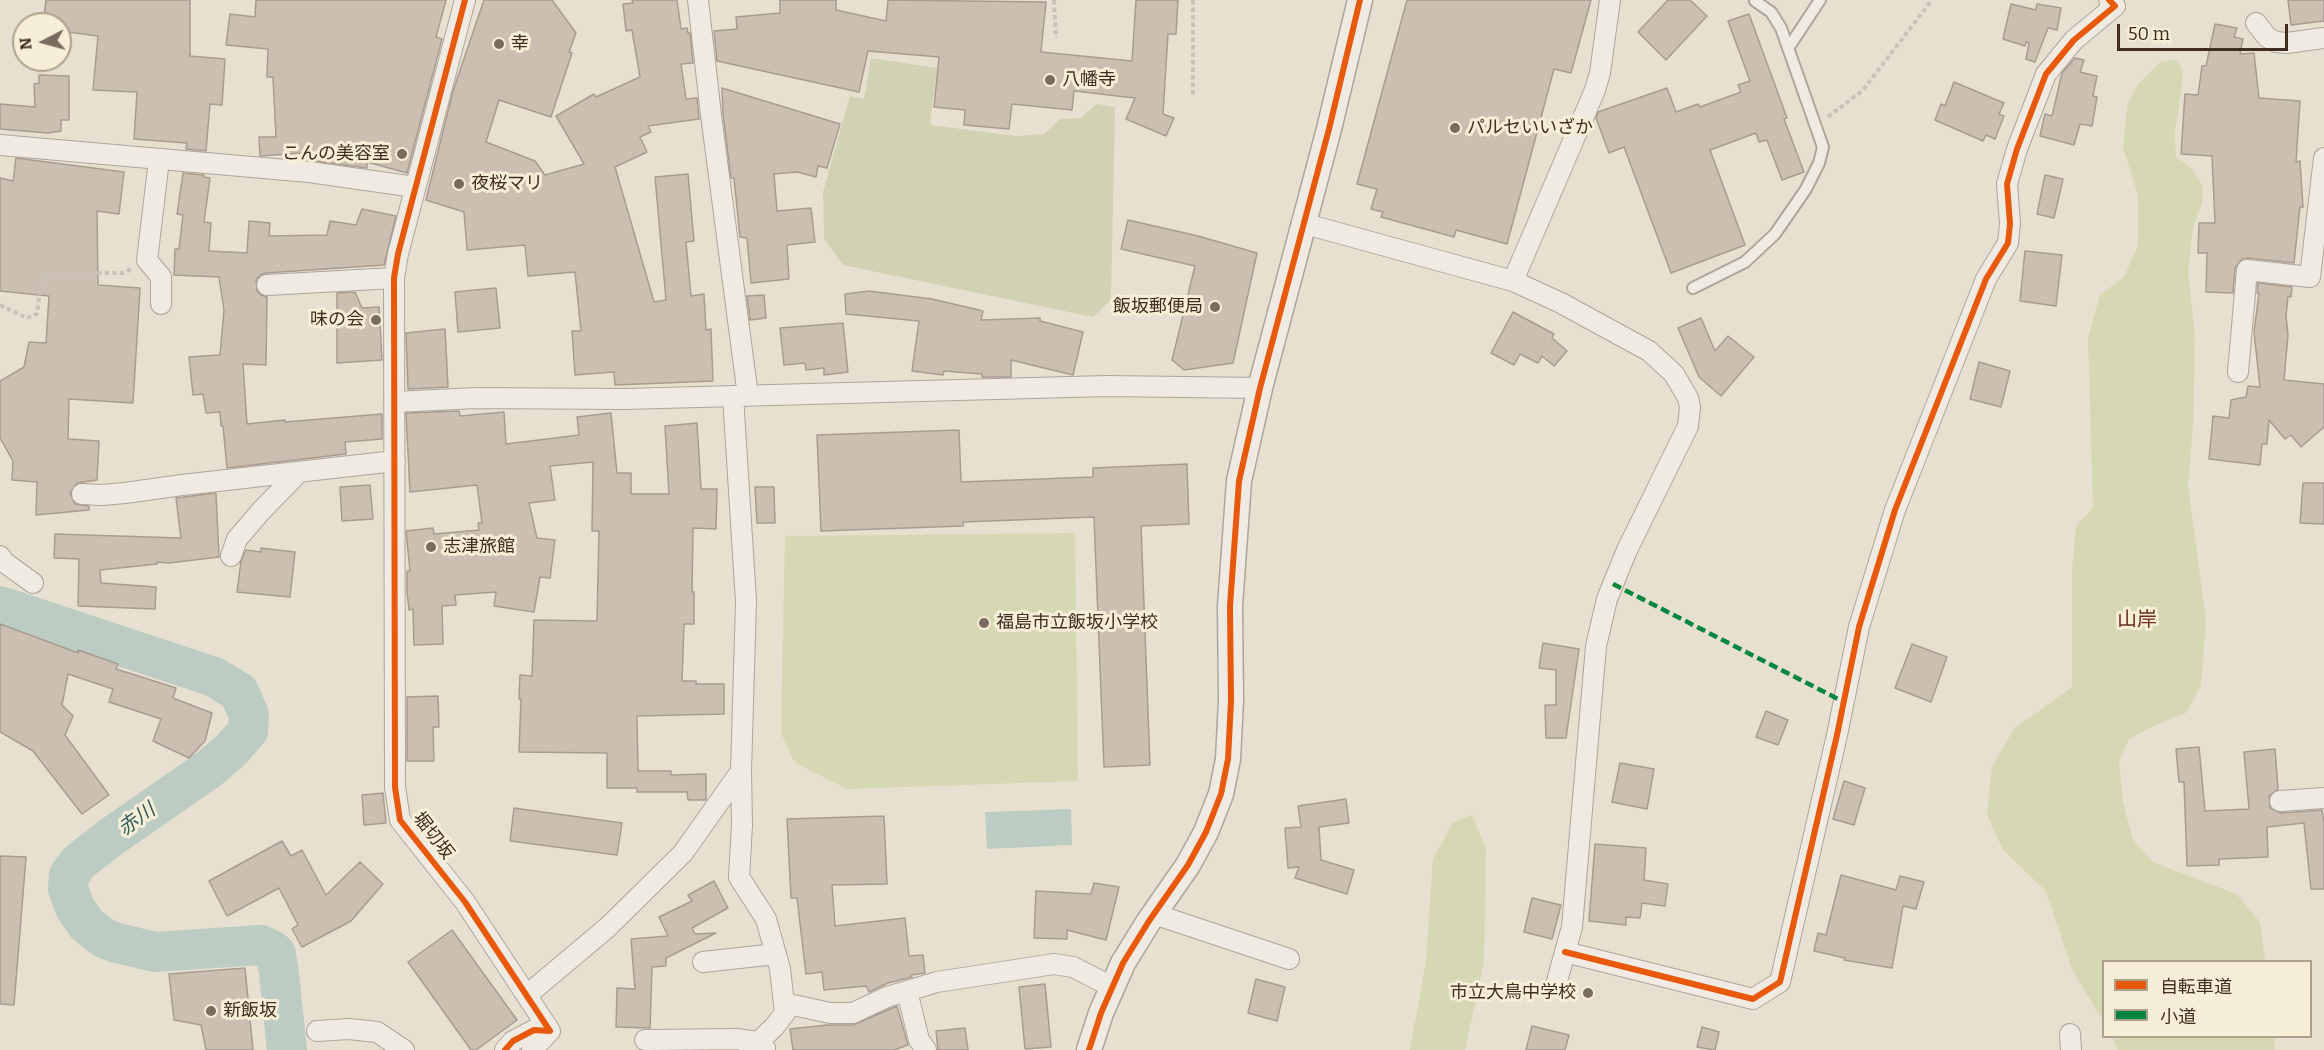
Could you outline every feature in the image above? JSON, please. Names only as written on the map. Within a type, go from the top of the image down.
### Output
[{"type":"street","name":"堀切坂","points":[[465,0],[415,187],[394,278],[394,787],[400,820],[465,902],[550,1030]]},
{"type":"street","points":[[645,1040],[736,1039],[758,1047],[785,1013],[780,969],[766,919],[739,877],[746,601],[741,396],[698,0]]},
{"type":"street","points":[[1089,1050],[1122,963],[1188,865],[1206,832],[1221,794],[1228,759],[1230,606],[1239,481],[1260,388],[1302,223],[1329,129],[1360,0]]},
{"type":"street","points":[[1513,280],[1595,90],[1600,73],[1610,0]]},
{"type":"street","points":[[1565,952],[1753,999],[1780,982],[1837,735],[1859,627],[1895,510],[1986,279],[2008,243],[2010,224],[2007,184],[2046,74],[2074,39],[2115,6],[2109,0]]},
{"type":"street","points":[[2256,23],[2267,37],[2276,42],[2287,43],[2324,38]]},
{"type":"street","points":[[0,145],[309,172],[415,187]]},
{"type":"street","points":[[2238,372],[2247,270],[2310,277],[2324,158]]},
{"type":"street","points":[[159,160],[147,260],[161,277],[160,304]]},
{"type":"street","points":[[1302,223],[1513,280],[1561,303],[1649,351],[1674,374],[1684,390],[1690,407],[1688,426],[1627,550],[1607,599],[1596,646],[1572,927],[1557,981]]},
{"type":"street","points":[[267,285],[394,278]]},
{"type":"street","points":[[395,402],[476,398],[624,399],[1107,386],[1260,388]]},
{"type":"street","points":[[82,494],[125,494],[395,462]]},
{"type":"street","points":[[231,556],[237,539],[299,472]]},
{"type":"street","points":[[0,556],[4,562],[33,583]]},
{"type":"street","points":[[527,995],[608,927],[683,853],[741,771]]},
{"type":"street","points":[[2280,801],[2324,798]]},
{"type":"street","points":[[1154,914],[1289,959]]},
{"type":"street","points":[[703,962],[776,954]]},
{"type":"street","points":[[784,1003],[830,1013],[853,1013],[887,997],[937,982],[1054,964],[1073,966],[1112,987]]},
{"type":"street","points":[[907,991],[919,1040],[926,1050]]},
{"type":"street","points":[[316,1031],[349,1029],[377,1032],[404,1050]]},
{"type":"street","points":[[505,1050],[513,1041],[534,1030],[550,1030]]},
{"type":"street","points":[[532,1050],[550,1030]]},
{"type":"lane","points":[[1789,47],[1820,0]]},
{"type":"lane","points":[[1693,288],[1745,262],[1775,234],[1806,189],[1819,163],[1823,147],[1789,47],[1771,12],[1755,1]]},
{"type":"path","points":[[1053,0],[1056,38]]},
{"type":"path","points":[[1192,0],[1193,96]]},
{"type":"path","points":[[1817,125],[1863,90],[1932,0]]},
{"type":"path","points":[[0,305],[27,318],[37,314],[42,276],[48,273],[124,273],[147,260]]},
{"type":"green space","points":[[871,58],[937,68],[930,125],[1016,136],[1044,134],[1060,119],[1080,118],[1097,104],[1115,107],[1111,300],[1093,317],[843,265],[824,239],[823,192],[850,96],[864,99]]},
{"type":"green space","points":[[2175,60],[2182,67],[2183,76],[2175,133],[2176,157],[2191,168],[2203,186],[2202,203],[2193,228],[2188,272],[2195,334],[2193,428],[2188,485],[2206,621],[2201,686],[2186,713],[2129,739],[2119,761],[2123,802],[2133,840],[2153,862],[2236,894],[2260,922],[2265,960],[2102,960],[2102,1019],[2072,969],[2046,891],[2003,850],[1987,815],[1992,767],[2014,729],[2072,687],[2072,570],[2076,527],[2093,507],[2088,337],[2100,295],[2124,277],[2138,245],[2138,195],[2123,148],[2127,106],[2138,84],[2160,62]]},
{"type":"green space","points":[[1075,533],[1078,781],[847,789],[794,762],[781,733],[785,536]]},
{"type":"green space","points":[[1472,815],[1486,848],[1484,962],[1465,1050],[1410,1050],[1426,961],[1433,859],[1453,822]]},
{"type":"green space","points":[[2112,1038],[2274,1038],[2275,1050],[2118,1050]]},
{"type":"shaded area","points":[[1071,809],[1072,845],[987,849],[985,812]]},
{"type":"building","points":[[46,0],[190,0],[190,56],[225,59],[222,105],[210,104],[206,151],[186,149],[187,143],[134,139],[137,92],[93,90],[98,36],[72,33],[72,12],[44,12]]},
{"type":"building","points":[[256,0],[446,0],[436,37],[442,39],[407,173],[367,162],[367,168],[314,161],[315,152],[260,156],[259,137],[276,137],[273,77],[267,77],[268,49],[226,45],[230,14],[255,17]]},
{"type":"building","points":[[484,0],[552,0],[576,33],[569,52],[572,53],[551,117],[499,100],[486,142],[535,161],[545,175],[584,164],[556,116],[594,94],[596,97],[640,77],[632,30],[626,31],[623,4],[633,3],[632,0],[677,0],[681,29],[687,28],[690,33],[693,63],[681,64],[686,99],[697,98],[699,119],[648,126],[651,132],[640,137],[647,152],[615,167],[654,302],[666,300],[655,177],[688,174],[694,241],[686,242],[691,296],[704,294],[706,330],[711,329],[713,381],[615,385],[614,372],[575,375],[572,331],[581,331],[575,272],[528,276],[525,245],[467,250],[464,212],[426,200],[453,91]]},
{"type":"building","points":[[780,0],[836,0],[836,10],[886,21],[888,0],[1046,2],[1041,52],[1132,61],[1136,0],[1178,0],[1176,34],[1168,34],[1163,114],[1174,118],[1166,136],[1126,119],[1135,98],[1074,91],[1072,110],[1012,104],[1009,129],[964,125],[965,110],[934,107],[939,57],[868,51],[859,92],[717,61],[714,31],[737,29],[736,17],[780,13]]},
{"type":"building","name":"パルセいいざか","points":[[1407,0],[1591,0],[1571,73],[1554,69],[1507,244],[1456,230],[1454,237],[1381,217],[1383,212],[1371,209],[1377,189],[1357,184]]},
{"type":"building","points":[[1668,0],[1690,0],[1707,16],[1666,60],[1638,32]]},
{"type":"building","points":[[2288,0],[2324,0],[2324,21],[2291,25]]},
{"type":"building","points":[[2011,4],[2036,10],[2037,4],[2061,8],[2057,30],[2048,28],[2035,62],[2026,59],[2029,43],[2026,42],[2025,46],[2003,39]]},
{"type":"building","points":[[1749,14],[1804,172],[1782,180],[1767,140],[1759,142],[1756,133],[1710,150],[1745,245],[1671,273],[1624,147],[1609,153],[1596,118],[1598,112],[1667,88],[1676,112],[1698,104],[1700,107],[1741,92],[1738,85],[1750,81],[1728,21]]},
{"type":"building","points":[[2215,24],[2237,28],[2234,37],[2243,39],[2240,54],[2254,53],[2259,98],[2300,101],[2296,162],[2300,161],[2303,207],[2300,207],[2294,263],[2242,259],[2235,268],[2233,293],[2206,292],[2207,253],[2198,253],[2199,223],[2215,223],[2212,156],[2181,154],[2185,94],[2198,95],[2202,66],[2206,66]]},
{"type":"building","points":[[2075,58],[2084,60],[2080,72],[2097,76],[2093,96],[2097,97],[2092,126],[2080,124],[2074,145],[2040,136],[2045,114],[2052,116],[2062,73]]},
{"type":"building","points":[[39,75],[69,76],[69,120],[61,120],[61,131],[48,133],[0,129],[0,104],[35,107],[34,84],[39,83]]},
{"type":"building","points":[[1954,82],[2004,103],[1999,114],[2004,116],[1995,139],[1986,135],[1983,141],[1935,120],[1941,104],[1945,106]]},
{"type":"building","points":[[722,88],[840,124],[827,168],[818,166],[816,177],[797,172],[774,174],[777,211],[811,208],[815,242],[787,245],[789,279],[751,283],[747,238],[740,237],[734,178],[731,178]]},
{"type":"building","points":[[16,158],[124,172],[119,214],[97,211],[98,285],[140,288],[133,403],[69,399],[68,439],[99,441],[97,480],[77,483],[70,493],[75,504],[89,506],[89,510],[36,515],[37,482],[12,480],[13,461],[0,438],[0,381],[24,367],[29,342],[46,343],[49,296],[0,291],[0,178],[13,181]]},
{"type":"building","points":[[183,173],[204,175],[203,177],[210,178],[204,222],[211,223],[209,251],[247,253],[249,221],[270,223],[269,236],[327,235],[330,221],[356,225],[362,209],[396,216],[384,265],[260,275],[256,280],[257,291],[267,297],[266,365],[243,364],[247,424],[382,414],[382,439],[345,442],[346,454],[227,468],[220,412],[206,413],[203,394],[193,395],[189,357],[220,355],[224,310],[219,277],[174,275],[175,249],[179,249],[183,215],[177,214]]},
{"type":"building","points":[[2045,175],[2063,179],[2054,218],[2037,214]]},
{"type":"building","name":"飯坂郵便局","points":[[1128,220],[1198,236],[1257,253],[1233,363],[1184,370],[1172,360],[1195,266],[1121,249]]},
{"type":"building","points":[[2025,251],[2062,255],[2056,306],[2020,301]]},
{"type":"building","points":[[2258,283],[2292,287],[2291,297],[2288,296],[2286,316],[2288,335],[2284,380],[2324,384],[2324,427],[2301,447],[2291,435],[2285,439],[2269,420],[2267,444],[2262,444],[2260,465],[2209,459],[2213,416],[2229,418],[2231,400],[2246,397],[2248,386],[2260,387],[2254,332],[2259,293],[2257,293]]},
{"type":"building","points":[[496,288],[500,328],[458,332],[455,292]]},
{"type":"building","points":[[869,291],[932,299],[983,311],[981,320],[1040,318],[1040,321],[1083,332],[1073,375],[1011,360],[1011,377],[982,377],[982,374],[944,371],[943,375],[912,371],[919,321],[846,314],[845,294]]},
{"type":"building","points":[[355,292],[362,308],[379,307],[382,360],[337,363],[337,293]]},
{"type":"building","points":[[764,295],[766,318],[750,320],[747,296]]},
{"type":"building","points":[[1513,312],[1554,334],[1552,338],[1567,351],[1554,366],[1542,356],[1538,363],[1520,354],[1514,365],[1491,353]]},
{"type":"building","points":[[1701,318],[1715,351],[1728,336],[1754,357],[1721,396],[1699,377],[1678,328]]},
{"type":"building","points":[[843,323],[848,372],[824,375],[824,368],[806,370],[805,363],[784,365],[780,328]]},
{"type":"building","points":[[445,329],[448,387],[408,389],[406,333]]},
{"type":"building","points":[[1979,362],[2010,371],[2001,407],[1970,399]]},
{"type":"building","points":[[459,411],[460,416],[504,412],[506,444],[579,435],[577,417],[611,413],[617,473],[631,473],[631,494],[669,494],[665,426],[697,423],[701,489],[717,489],[716,529],[693,528],[694,624],[684,624],[682,681],[696,681],[696,684],[724,684],[724,714],[637,716],[638,771],[671,771],[671,775],[706,774],[706,800],[688,800],[687,792],[637,792],[637,788],[607,788],[607,753],[519,752],[520,675],[532,676],[534,620],[597,621],[599,531],[592,531],[593,462],[550,466],[555,500],[529,503],[537,538],[555,540],[550,578],[540,577],[534,612],[494,606],[496,592],[455,595],[456,605],[442,606],[443,644],[414,645],[413,609],[409,610],[407,592],[407,571],[410,571],[406,531],[433,528],[434,534],[479,530],[478,523],[482,523],[477,485],[410,492],[406,413]]},
{"type":"building","points":[[959,430],[961,482],[1093,477],[1093,468],[1187,464],[1189,524],[1141,526],[1150,765],[1104,767],[1094,517],[963,522],[963,526],[821,531],[817,435]]},
{"type":"building","points":[[2303,483],[2324,483],[2324,524],[2300,523]]},
{"type":"building","points":[[370,485],[373,519],[342,521],[340,487]]},
{"type":"building","points":[[755,487],[774,487],[775,523],[757,523]]},
{"type":"building","points":[[216,493],[219,557],[100,570],[101,583],[156,587],[155,609],[78,606],[79,559],[54,558],[55,534],[181,538],[176,498]]},
{"type":"building","points":[[261,548],[295,552],[290,597],[237,592],[241,561],[246,550],[261,552]]},
{"type":"building","points":[[0,624],[78,653],[78,650],[118,664],[116,669],[176,688],[173,698],[212,713],[205,741],[189,758],[153,741],[161,719],[109,702],[113,689],[68,674],[62,705],[73,716],[65,735],[109,795],[82,814],[33,751],[0,732]]},
{"type":"building","points":[[1543,643],[1579,649],[1566,738],[1546,738],[1545,705],[1556,705],[1556,670],[1539,668]]},
{"type":"building","points":[[1912,644],[1947,657],[1931,702],[1895,688]]},
{"type":"building","points":[[438,696],[439,727],[433,727],[434,761],[407,761],[407,697]]},
{"type":"building","points":[[1766,711],[1788,720],[1778,745],[1756,737]]},
{"type":"building","points":[[2199,747],[2205,811],[2249,809],[2244,752],[2275,749],[2278,789],[2269,796],[2270,808],[2281,813],[2322,810],[2324,889],[2311,889],[2304,823],[2267,827],[2268,857],[2219,859],[2219,865],[2187,866],[2184,782],[2179,782],[2176,749]]},
{"type":"building","points":[[1620,763],[1654,769],[1647,809],[1612,802]]},
{"type":"building","points":[[1844,781],[1865,788],[1854,825],[1833,819]]},
{"type":"building","points":[[383,793],[386,823],[364,825],[362,795]]},
{"type":"building","points":[[1346,799],[1349,823],[1319,827],[1321,860],[1354,870],[1347,894],[1295,878],[1299,867],[1288,868],[1285,828],[1301,827],[1298,806]]},
{"type":"building","points":[[514,808],[622,823],[617,855],[510,841]]},
{"type":"building","points":[[884,816],[887,884],[832,885],[835,926],[905,918],[909,956],[923,955],[925,973],[911,975],[912,977],[888,983],[869,992],[866,986],[824,990],[822,972],[806,974],[797,898],[791,898],[787,819]]},
{"type":"building","points":[[282,841],[291,856],[302,850],[326,895],[360,862],[383,884],[351,921],[302,947],[292,929],[298,925],[279,888],[227,916],[209,881]]},
{"type":"building","points":[[1595,844],[1646,848],[1644,880],[1668,884],[1665,906],[1642,903],[1640,918],[1626,917],[1626,925],[1589,921]]},
{"type":"building","points":[[0,856],[26,857],[14,1005],[0,1004]]},
{"type":"building","points":[[1841,875],[1896,890],[1900,876],[1924,882],[1916,909],[1903,906],[1892,968],[1844,960],[1845,958],[1814,951],[1818,933],[1826,935]]},
{"type":"building","points":[[714,881],[728,908],[692,928],[695,934],[716,933],[666,958],[666,966],[652,967],[650,1028],[616,1027],[617,988],[635,989],[631,939],[668,936],[659,917],[692,901],[688,895]]},
{"type":"building","points":[[1094,883],[1119,887],[1106,940],[1067,930],[1067,939],[1034,938],[1036,891],[1091,894]]},
{"type":"building","points":[[1532,898],[1561,905],[1552,939],[1524,932]]},
{"type":"building","points":[[452,930],[517,1020],[476,1050],[471,1050],[408,962]]},
{"type":"building","name":"新飯坂","points":[[245,968],[253,1050],[206,1050],[201,1025],[174,1020],[169,974]]},
{"type":"building","points":[[1256,979],[1285,987],[1277,1021],[1248,1013]]},
{"type":"building","points":[[1045,984],[1051,1047],[1025,1049],[1019,987]]},
{"type":"building","points":[[897,1006],[908,1045],[894,1050],[793,1050],[790,1029],[853,1025]]},
{"type":"building","points":[[1532,1026],[1569,1035],[1565,1050],[1526,1050]]},
{"type":"building","points":[[1702,1027],[1719,1032],[1715,1050],[1697,1047]]},
{"type":"building","points":[[965,1028],[968,1050],[938,1050],[936,1031]]},
{"type":"waterway","name":"赤川","points":[[0,606],[214,677],[239,692],[249,715],[248,731],[209,769],[79,862],[69,875],[68,889],[75,908],[87,925],[104,938],[117,943],[155,952],[261,945],[273,951],[276,954],[279,974],[287,1050]]},
{"type":"marked path","points":[[1613,584],[1844,702]]},
{"type":"cycle path","points":[[465,0],[398,254],[394,278],[395,787],[400,820],[465,902],[550,1031],[534,1030],[513,1041],[505,1050]]},
{"type":"cycle path","points":[[1089,1050],[1101,1013],[1123,963],[1188,865],[1206,832],[1221,794],[1228,759],[1231,701],[1230,606],[1239,481],[1260,388],[1329,129],[1360,0]]},
{"type":"cycle path","points":[[1565,952],[1753,999],[1780,982],[1837,735],[1859,627],[1895,510],[1986,279],[2008,243],[2010,224],[2007,184],[2017,149],[2046,74],[2074,40],[2115,6],[2109,0]]},
{"type":"place","name":"幸","points":[[499,44]]},
{"type":"place","name":"八幡寺","points":[[1050,80]]},
{"type":"place","name":"パルセいいざか","points":[[1455,128]]},
{"type":"place","name":"こんの美容室","points":[[402,154]]},
{"type":"place","name":"夜桜マリ","points":[[459,184]]},
{"type":"place","name":"飯坂郵便局","points":[[1215,307]]},
{"type":"place","name":"味の会","points":[[376,320]]},
{"type":"place","name":"志津旅館","points":[[431,547]]},
{"type":"place","name":"福島市立飯坂小学校","points":[[984,623]]},
{"type":"place","name":"市立大鳥中学校","points":[[1588,993]]},
{"type":"place","name":"新飯坂","points":[[211,1011]]},
{"type":"district","name":"山岸","points":[[2137,620]]}]
